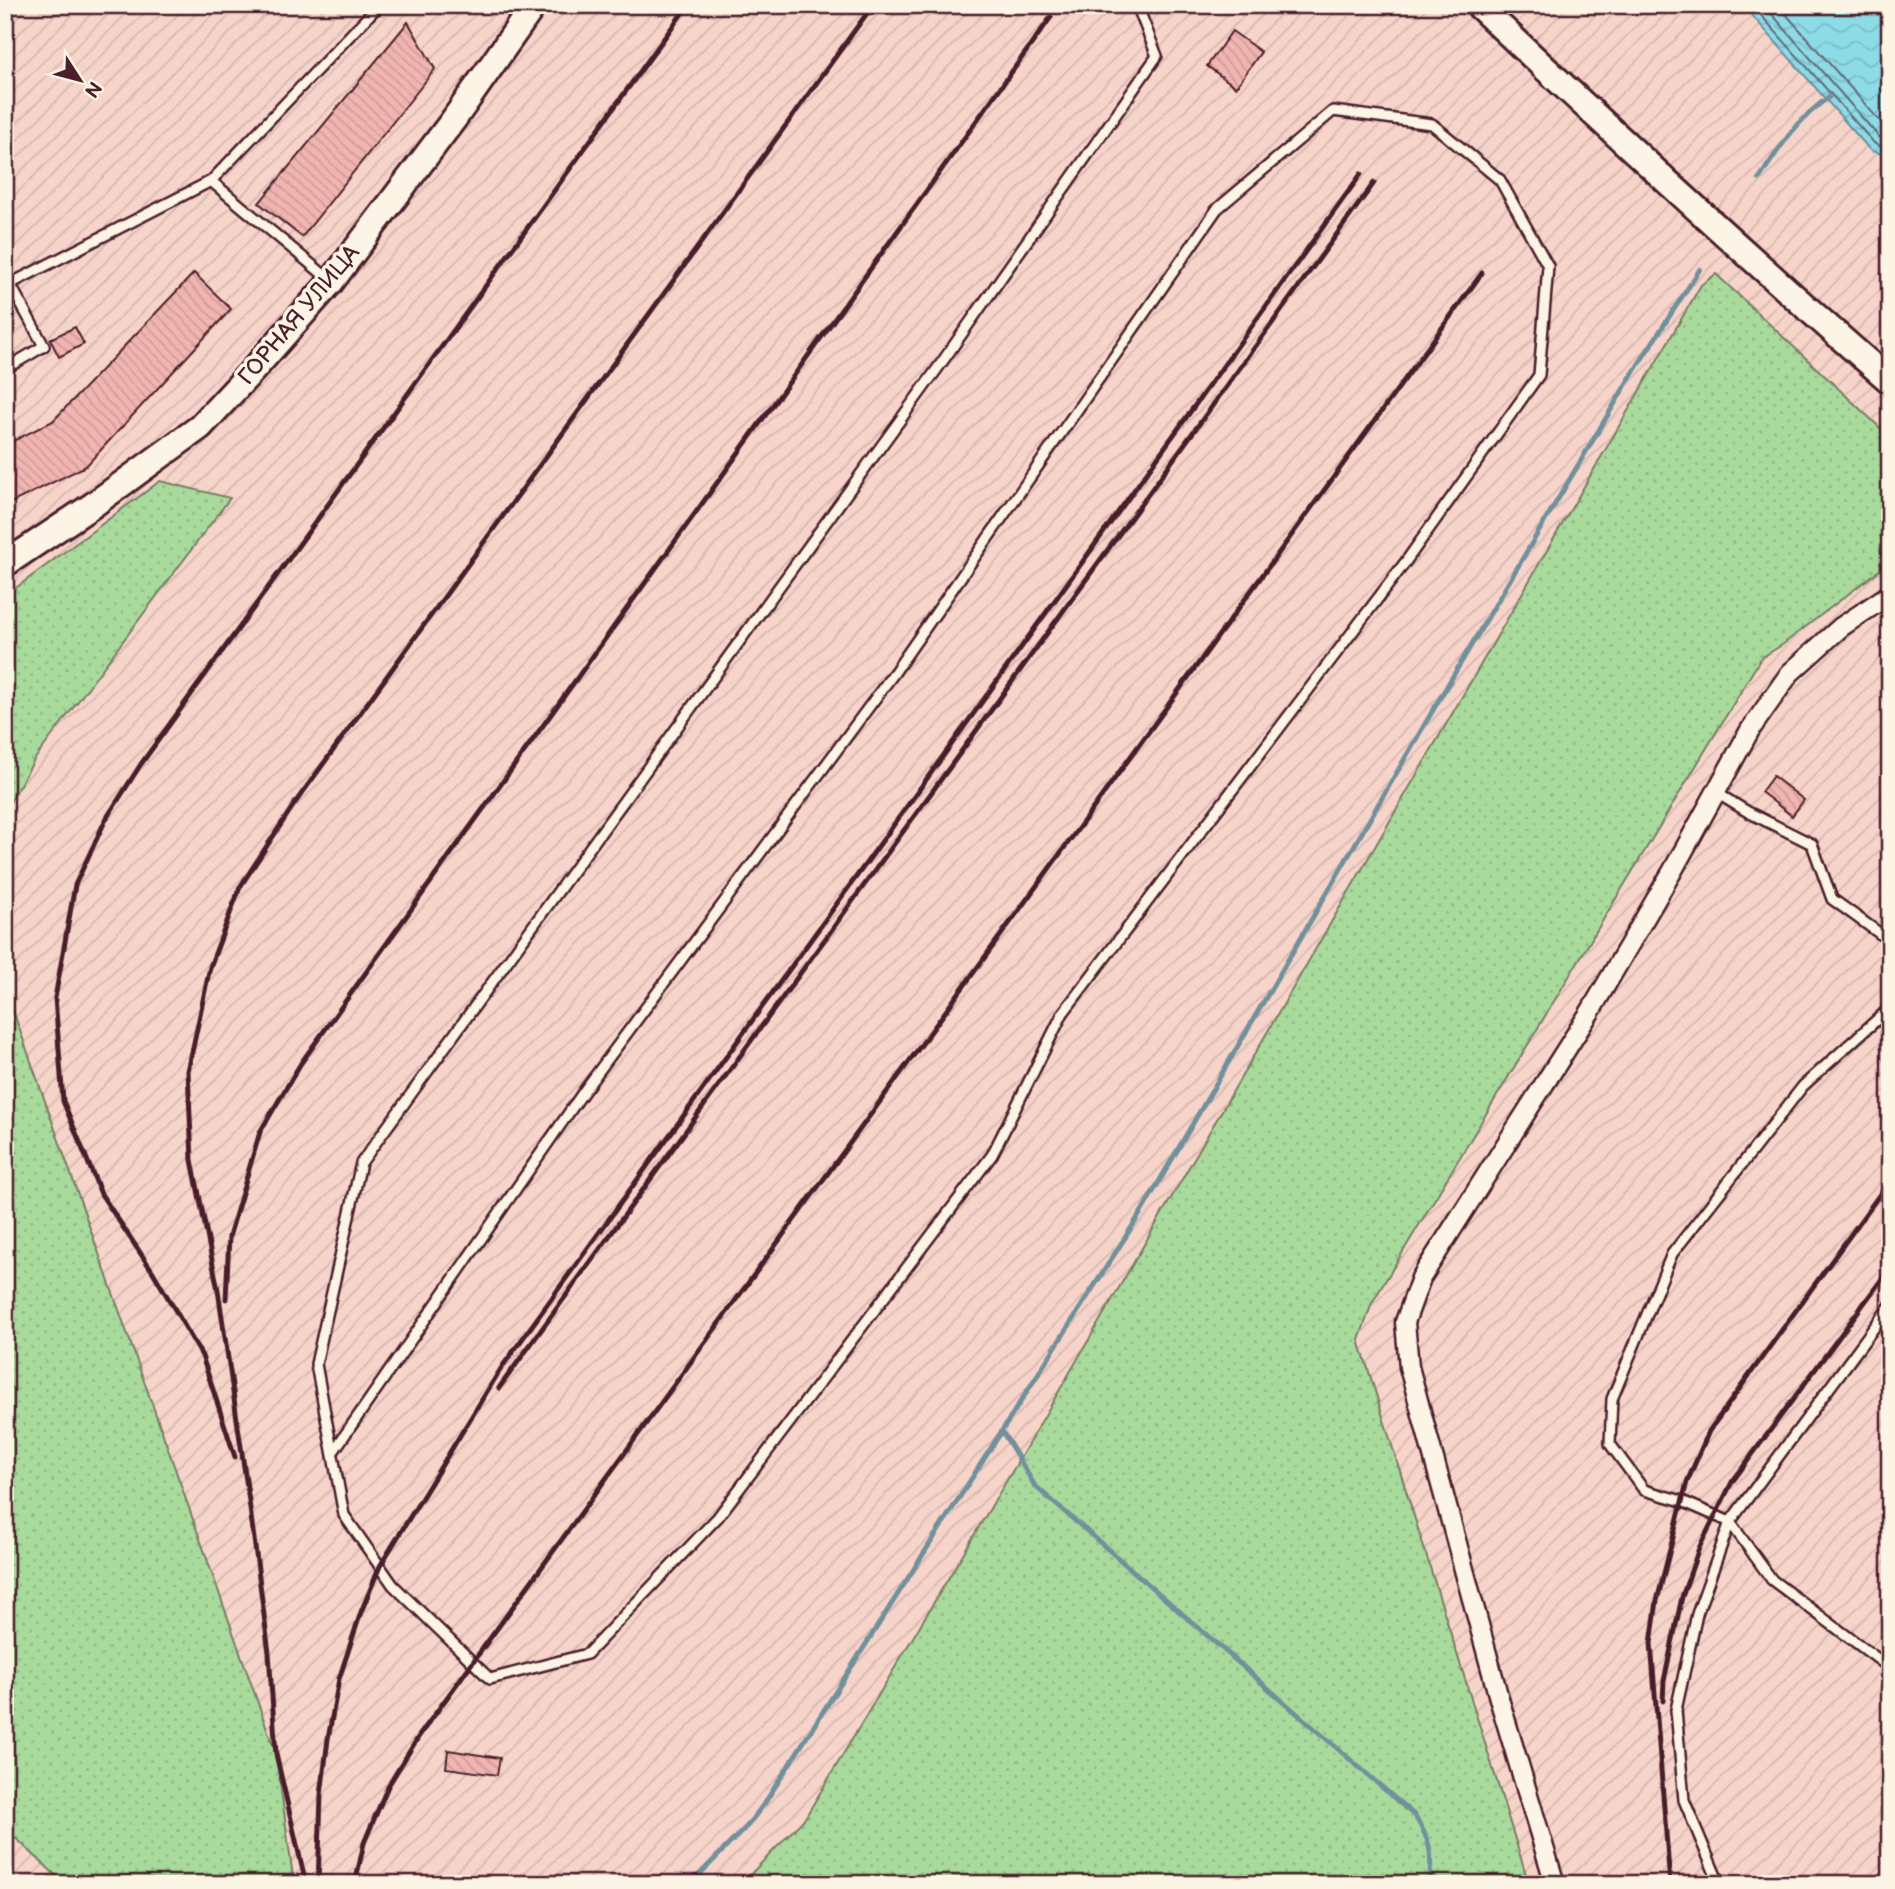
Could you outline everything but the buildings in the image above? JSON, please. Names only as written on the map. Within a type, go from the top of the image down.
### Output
[{"type":"street","name":"ГОРНАЯ УЛИЦА","points":[[5,565],[200,427],[331,282],[454,119],[534,5]]},
{"type":"street","points":[[1478,5],[1571,93],[1890,381]]},
{"type":"street","points":[[1555,1884],[1500,1702],[1409,1367],[1405,1322],[1421,1278],[1590,1012],[1673,870],[1750,730],[1790,673],[1842,626],[1890,594]]},
{"type":"lane","points":[[5,369],[44,346],[8,279],[211,181],[379,5]]},
{"type":"lane","points":[[332,1452],[584,1091],[894,673],[1217,209],[1333,111],[1432,124],[1500,180],[1548,266],[1539,375],[1404,565],[1063,1013],[992,1155],[718,1517],[587,1654],[489,1679],[393,1585],[344,1515],[332,1452],[316,1364],[360,1163],[932,377],[1157,56],[1137,5]]},
{"type":"lane","points":[[211,181],[331,282]]},
{"type":"lane","points":[[1715,792],[1812,844],[1832,899],[1890,942]]},
{"type":"lane","points":[[1890,1008],[1803,1086],[1672,1254],[1612,1399],[1610,1444],[1644,1490],[1682,1501],[1730,1522],[1772,1580],[1890,1668]]},
{"type":"lane","points":[[1726,1884],[1716,1876],[1684,1800],[1676,1710],[1697,1614],[1730,1522],[1890,1306]]},
{"type":"shaded area","points":[[5,5],[1890,5],[1890,1884],[5,1884]]},
{"type":"green space","points":[[1716,274],[1890,437],[1890,562],[1782,645],[1761,658],[1372,1303],[1359,1340],[1529,1884],[741,1884],[805,1818],[1019,1460],[1701,285]]},
{"type":"green space","points":[[160,481],[230,498],[34,760],[5,811],[5,596]]},
{"type":"green space","points":[[5,988],[276,1754],[294,1884],[65,1884],[5,1828]]},
{"type":"water","points":[[1743,5],[1881,5],[1890,11],[1890,156],[1871,151]]},
{"type":"waterway","points":[[1759,179],[1798,124],[1829,97]]},
{"type":"waterway","points":[[690,1884],[748,1825],[766,1801],[1142,1211],[1447,686],[1631,376],[1700,269]]},
{"type":"waterway","points":[[1002,1431],[1035,1486],[1414,1815],[1429,1848],[1429,1884]]},
{"type":"waterway","points":[[5,1881],[8,1884]]},
{"type":"railway","points":[[235,1457],[202,1356],[153,1272],[101,1194],[63,1101],[55,998],[75,885],[106,819],[141,764],[688,5]]},
{"type":"railway","points":[[306,1884],[276,1754],[269,1653],[249,1501],[218,1290],[192,1160],[188,1071],[210,967],[240,887],[295,803],[873,5]]},
{"type":"railway","points":[[226,1299],[229,1237],[260,1132],[301,1063],[1051,17]]},
{"type":"railway","points":[[318,1884],[321,1795],[339,1679],[361,1612],[380,1566],[502,1367],[1361,174]]},
{"type":"railway","points":[[499,1388],[1374,183]]},
{"type":"railway","points":[[355,1884],[364,1843],[388,1786],[419,1736],[1482,273]]},
{"type":"railway","points":[[1670,1884],[1651,1643],[1657,1601],[1687,1482],[1709,1431],[1890,1180]]},
{"type":"railway","points":[[1663,1701],[1664,1681],[1682,1597],[1699,1548],[1732,1482],[1890,1268]]}]
